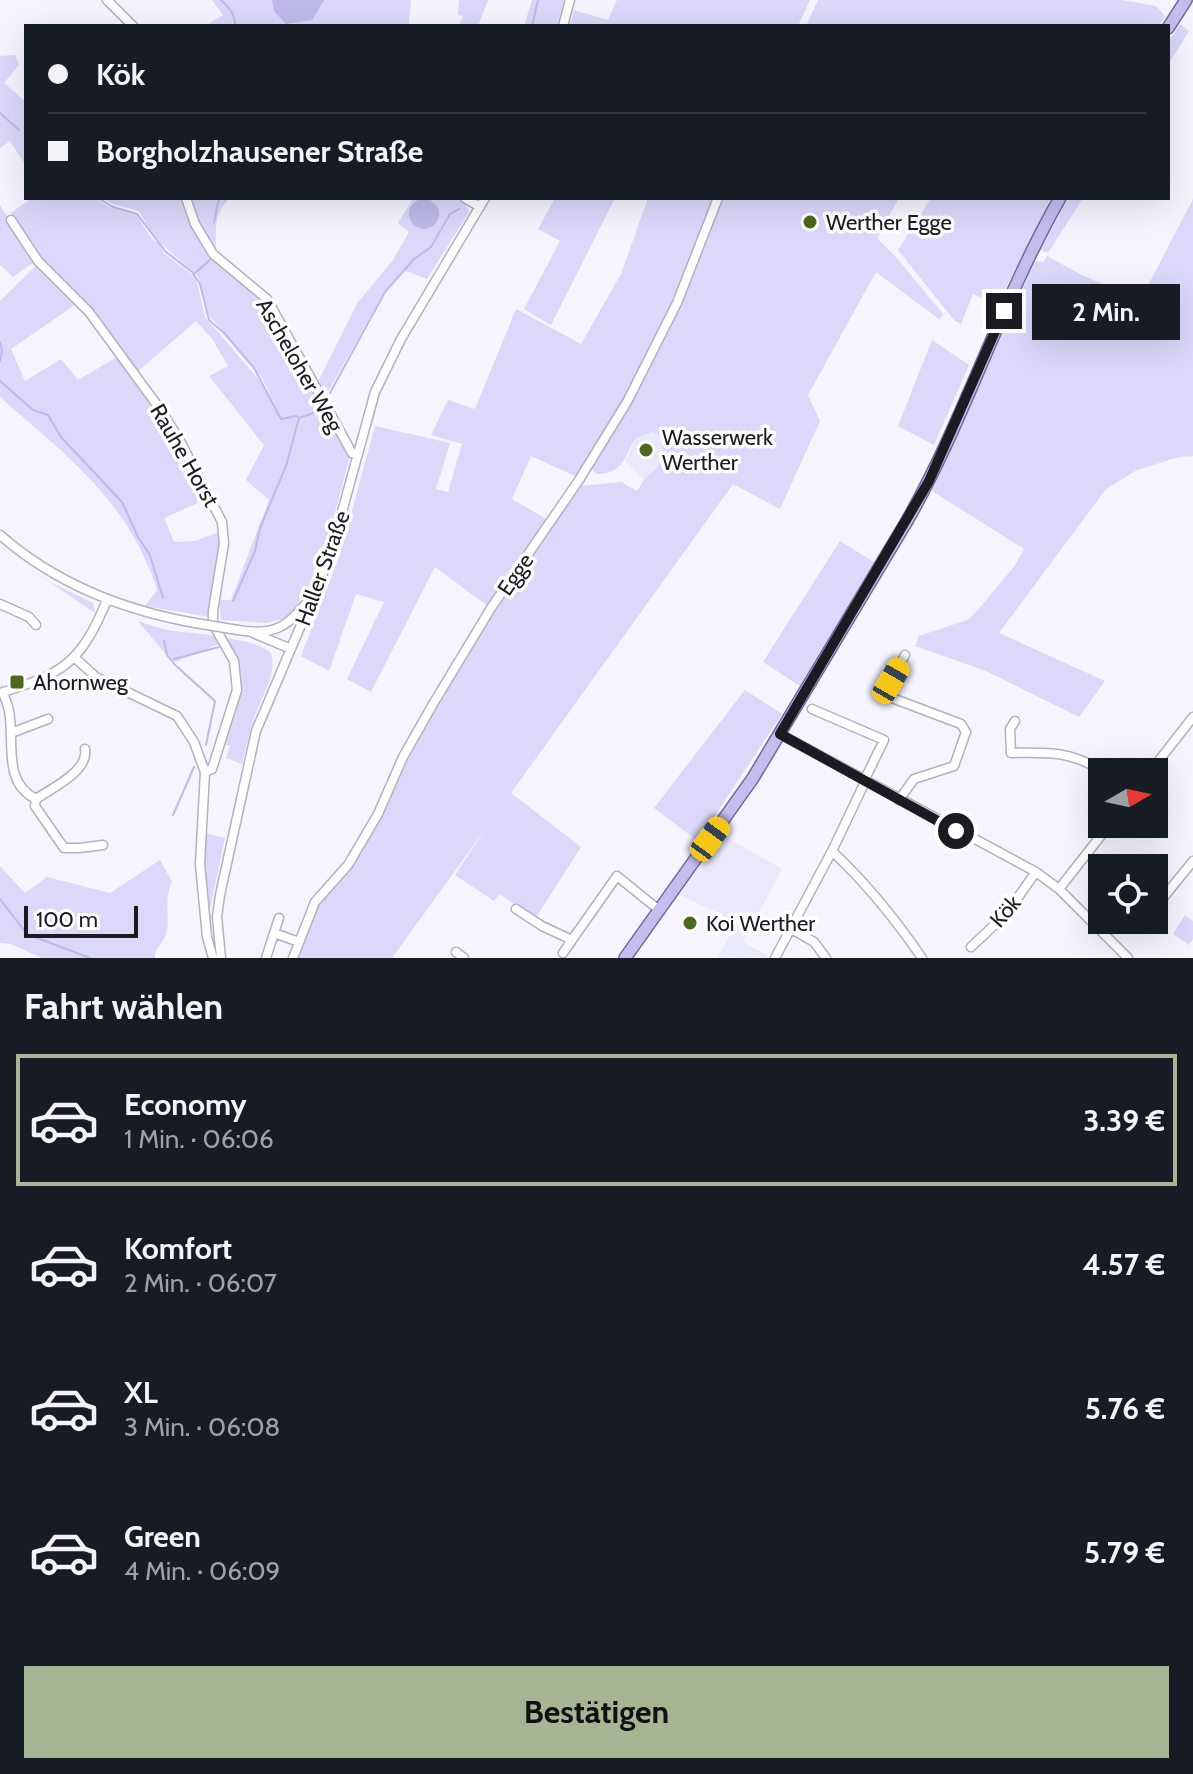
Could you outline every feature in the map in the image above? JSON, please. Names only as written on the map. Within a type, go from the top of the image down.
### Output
[{"type":"main road","points":[[1170,25],[1186,0]]},
{"type":"main road","points":[[625,958],[780,734],[929,481],[1004,311],[1059,200]]},
{"type":"street","points":[[107,0],[131,24]]},
{"type":"street","points":[[564,24],[570,0]]},
{"type":"street","name":"Ascheloher Weg","points":[[187,200],[195,224],[213,254],[267,299],[326,410],[352,453],[358,455]]},
{"type":"street","points":[[468,200],[480,207]]},
{"type":"street","name":"Haller Straße","points":[[221,958],[217,917],[256,731],[317,590],[345,510],[375,392],[387,365],[484,200]]},
{"type":"street","name":"Egge","points":[[293,958],[315,902],[348,865],[378,814],[403,757],[491,608],[579,480],[627,402],[677,303],[717,200]]},
{"type":"street","name":"Rauhe Horst","points":[[11,220],[38,261],[89,312],[160,409],[222,522],[224,543],[213,624],[234,661],[237,690],[212,769],[205,772]]},
{"type":"street","points":[[0,535],[54,575],[107,600],[137,611],[195,623],[249,631],[276,629],[295,619],[317,590]]},
{"type":"street","points":[[36,799],[27,794],[14,776],[9,711],[2,693],[54,673],[75,658],[93,634],[107,600]]},
{"type":"street","points":[[0,604],[29,617],[36,625]]},
{"type":"street","points":[[276,629],[295,639]]},
{"type":"street","points":[[249,631],[291,649]]},
{"type":"street","points":[[899,800],[914,779],[954,766],[966,732],[961,724],[884,695],[905,655]]},
{"type":"street","points":[[75,658],[96,677],[177,716],[189,731],[205,772],[200,864],[207,937],[213,958]]},
{"type":"street","points":[[775,958],[832,851],[884,740],[812,709]]},
{"type":"street","points":[[11,733],[48,719]]},
{"type":"street","points":[[1015,721],[1010,729],[1011,753],[1064,753],[1088,762]]},
{"type":"street","points":[[1162,758],[1192,722]]},
{"type":"street","name":"Kök","points":[[780,734],[1036,872],[1059,889],[1128,958]]},
{"type":"street","points":[[85,749],[86,756],[80,768],[36,799],[35,806],[64,848],[103,845]]},
{"type":"street","points":[[1059,889],[1099,838]]},
{"type":"street","points":[[832,851],[895,919],[922,958]]},
{"type":"street","points":[[1168,892],[1193,861]]},
{"type":"street","name":"Kök","points":[[971,947],[1006,914],[1036,872]]},
{"type":"street","points":[[563,953],[617,876],[659,910]]},
{"type":"street","points":[[516,909],[572,940]]},
{"type":"street","points":[[266,958],[279,918]]},
{"type":"street","points":[[790,928],[814,942],[826,958]]},
{"type":"street","points":[[274,933],[299,942]]},
{"type":"street","points":[[456,952],[464,958]]},
{"type":"shaded area","points":[[212,0],[411,0],[409,24],[208,24],[223,15]]},
{"type":"shaded area","points":[[272,0],[324,0],[312,20],[286,24],[274,11]]},
{"type":"shaded area","points":[[459,0],[488,0],[479,24],[460,24],[463,16],[458,15]]},
{"type":"shaded area","points":[[532,0],[564,0],[558,24],[525,24]]},
{"type":"shaded area","points":[[617,0],[810,0],[799,24],[570,24],[574,10],[608,20]]},
{"type":"shaded area","points":[[818,0],[1122,0],[1156,6],[1165,16],[1160,24],[807,24]]},
{"type":"shaded area","points":[[1180,24],[1189,31],[1170,62],[1170,40]]},
{"type":"shaded area","points":[[15,55],[19,65],[4,83],[24,100],[24,163],[10,141],[0,148],[0,56]]},
{"type":"shaded area","points":[[1193,199],[1193,456],[1179,457],[1137,470],[1106,489],[999,633],[1105,681],[1079,717],[986,671],[915,646],[919,636],[970,619],[1014,567],[1024,549],[932,491],[1035,261],[1043,262],[1047,256],[1140,301]]},
{"type":"shaded area","points":[[29,200],[97,200],[136,215],[164,253],[196,278],[205,317],[259,380],[283,422],[262,378],[209,315],[198,277],[154,237],[139,211],[106,200],[185,200],[210,255],[259,295],[270,309],[324,411],[320,414],[327,428],[332,425],[350,456],[323,558],[292,617],[266,623],[221,620],[219,600],[231,600],[269,500],[246,480],[264,445],[209,376],[228,366],[213,340],[196,321],[136,373],[35,252],[12,217],[12,212]]},
{"type":"shaded area","points":[[190,200],[228,200],[218,216],[216,251],[198,223]]},
{"type":"shaded area","points":[[412,200],[459,200],[469,212],[427,279],[403,270],[384,292],[329,390],[321,395],[316,386],[358,302],[393,260],[409,232],[398,223]]},
{"type":"shaded area","points":[[418,200],[430,200],[438,208],[438,220],[430,228],[418,228],[410,220],[410,208]]},
{"type":"shaded area","points":[[554,200],[614,200],[551,325],[524,309],[560,241],[538,229]]},
{"type":"shaded area","points":[[647,200],[714,200],[674,302],[625,400],[577,477],[531,456],[512,499],[548,520],[489,607],[435,567],[371,692],[347,679],[384,602],[356,594],[329,671],[301,656],[340,555],[375,426],[450,443],[436,489],[448,492],[462,444],[431,435],[448,400],[475,409],[516,309],[581,344],[621,274]]},
{"type":"shaded area","points":[[721,200],[898,200],[877,238],[943,314],[940,320],[876,272],[808,395],[820,421],[780,509],[733,484],[511,793],[581,847],[535,919],[500,894],[494,901],[455,875],[486,828],[392,958],[297,958],[317,904],[350,867],[382,815],[407,758],[436,705],[494,611],[580,486],[621,482],[637,491],[664,460],[662,438],[653,432],[636,438],[622,463],[613,471],[597,474],[590,467],[630,403]]},
{"type":"shaded area","points":[[930,200],[1050,200],[997,306],[973,294],[961,324],[954,320],[898,250]]},
{"type":"shaded area","points":[[1068,200],[1082,200],[1048,253],[1040,250]]},
{"type":"shaded area","points":[[0,205],[33,259],[33,263],[13,277],[0,265]]},
{"type":"shaded area","points":[[35,267],[41,267],[79,302],[11,349],[25,381],[61,359],[78,380],[117,357],[158,410],[207,499],[164,518],[174,542],[195,541],[222,531],[210,617],[145,606],[157,590],[145,558],[113,505],[72,461],[0,397],[0,301]]},
{"type":"shaded area","points":[[932,340],[969,365],[934,445],[898,426]]},
{"type":"shaded area","points":[[653,432],[662,438],[664,460],[644,480],[625,461],[636,438]]},
{"type":"shaded area","points":[[840,541],[874,562],[800,686],[763,662]]},
{"type":"shaded area","points":[[26,566],[93,603],[95,613]]},
{"type":"shaded area","points":[[138,621],[168,630],[243,641],[257,645],[272,657],[272,670],[242,764],[226,758],[230,746],[225,744],[238,704],[240,680],[233,655],[224,642],[173,663]]},
{"type":"shaded area","points":[[745,690],[782,714],[698,841],[654,808]]},
{"type":"shaded area","points":[[205,833],[225,838],[209,913],[204,864]]},
{"type":"shaded area","points":[[722,835],[782,869],[743,942],[768,956],[766,958],[718,957],[731,933],[718,926],[723,915],[679,895]]},
{"type":"shaded area","points":[[160,860],[172,882],[166,934],[155,958],[42,958],[11,944],[0,943],[0,866],[25,893],[47,877],[110,893]]},
{"type":"shaded area","points":[[1185,915],[1193,921],[1193,939],[1189,945],[1173,934]]},
{"type":"waterway","points":[[221,0],[231,12],[235,24]]},
{"type":"waterway","points":[[532,24],[538,0]]},
{"type":"waterway","points":[[0,113],[19,130]]},
{"type":"waterway","points":[[101,200],[137,214],[166,252],[192,272],[200,284],[209,320],[254,368],[281,419],[299,418],[286,466],[233,601]]},
{"type":"waterway","points":[[214,223],[219,200]]},
{"type":"waterway","points":[[330,393],[385,292],[414,259],[431,247],[450,214],[459,209]]},
{"type":"waterway","points":[[195,273],[211,259]]},
{"type":"waterway","points":[[0,342],[0,361]]},
{"type":"waterway","points":[[0,381],[33,410],[48,415],[61,437],[122,502],[150,555],[163,598]]},
{"type":"waterway","points":[[299,418],[320,411]]},
{"type":"waterway","points":[[164,641],[167,655],[174,664],[215,701],[206,745]]},
{"type":"waterway","points":[[174,659],[219,647]]},
{"type":"waterway","points":[[173,815],[194,767]]},
{"type":"waterway","points":[[0,899],[27,934],[90,958]]},
{"type":"place","name":"Werther Egge","points":[[810,222]]},
{"type":"place","name":"Wasserwerk Werther","points":[[646,450]]},
{"type":"place","name":"Ahornweg","points":[[17,682]]},
{"type":"place","name":"Koi Werther","points":[[690,923]]},
{"type":"route","points":[[956,831],[780,734],[929,481],[1004,311]]}]
